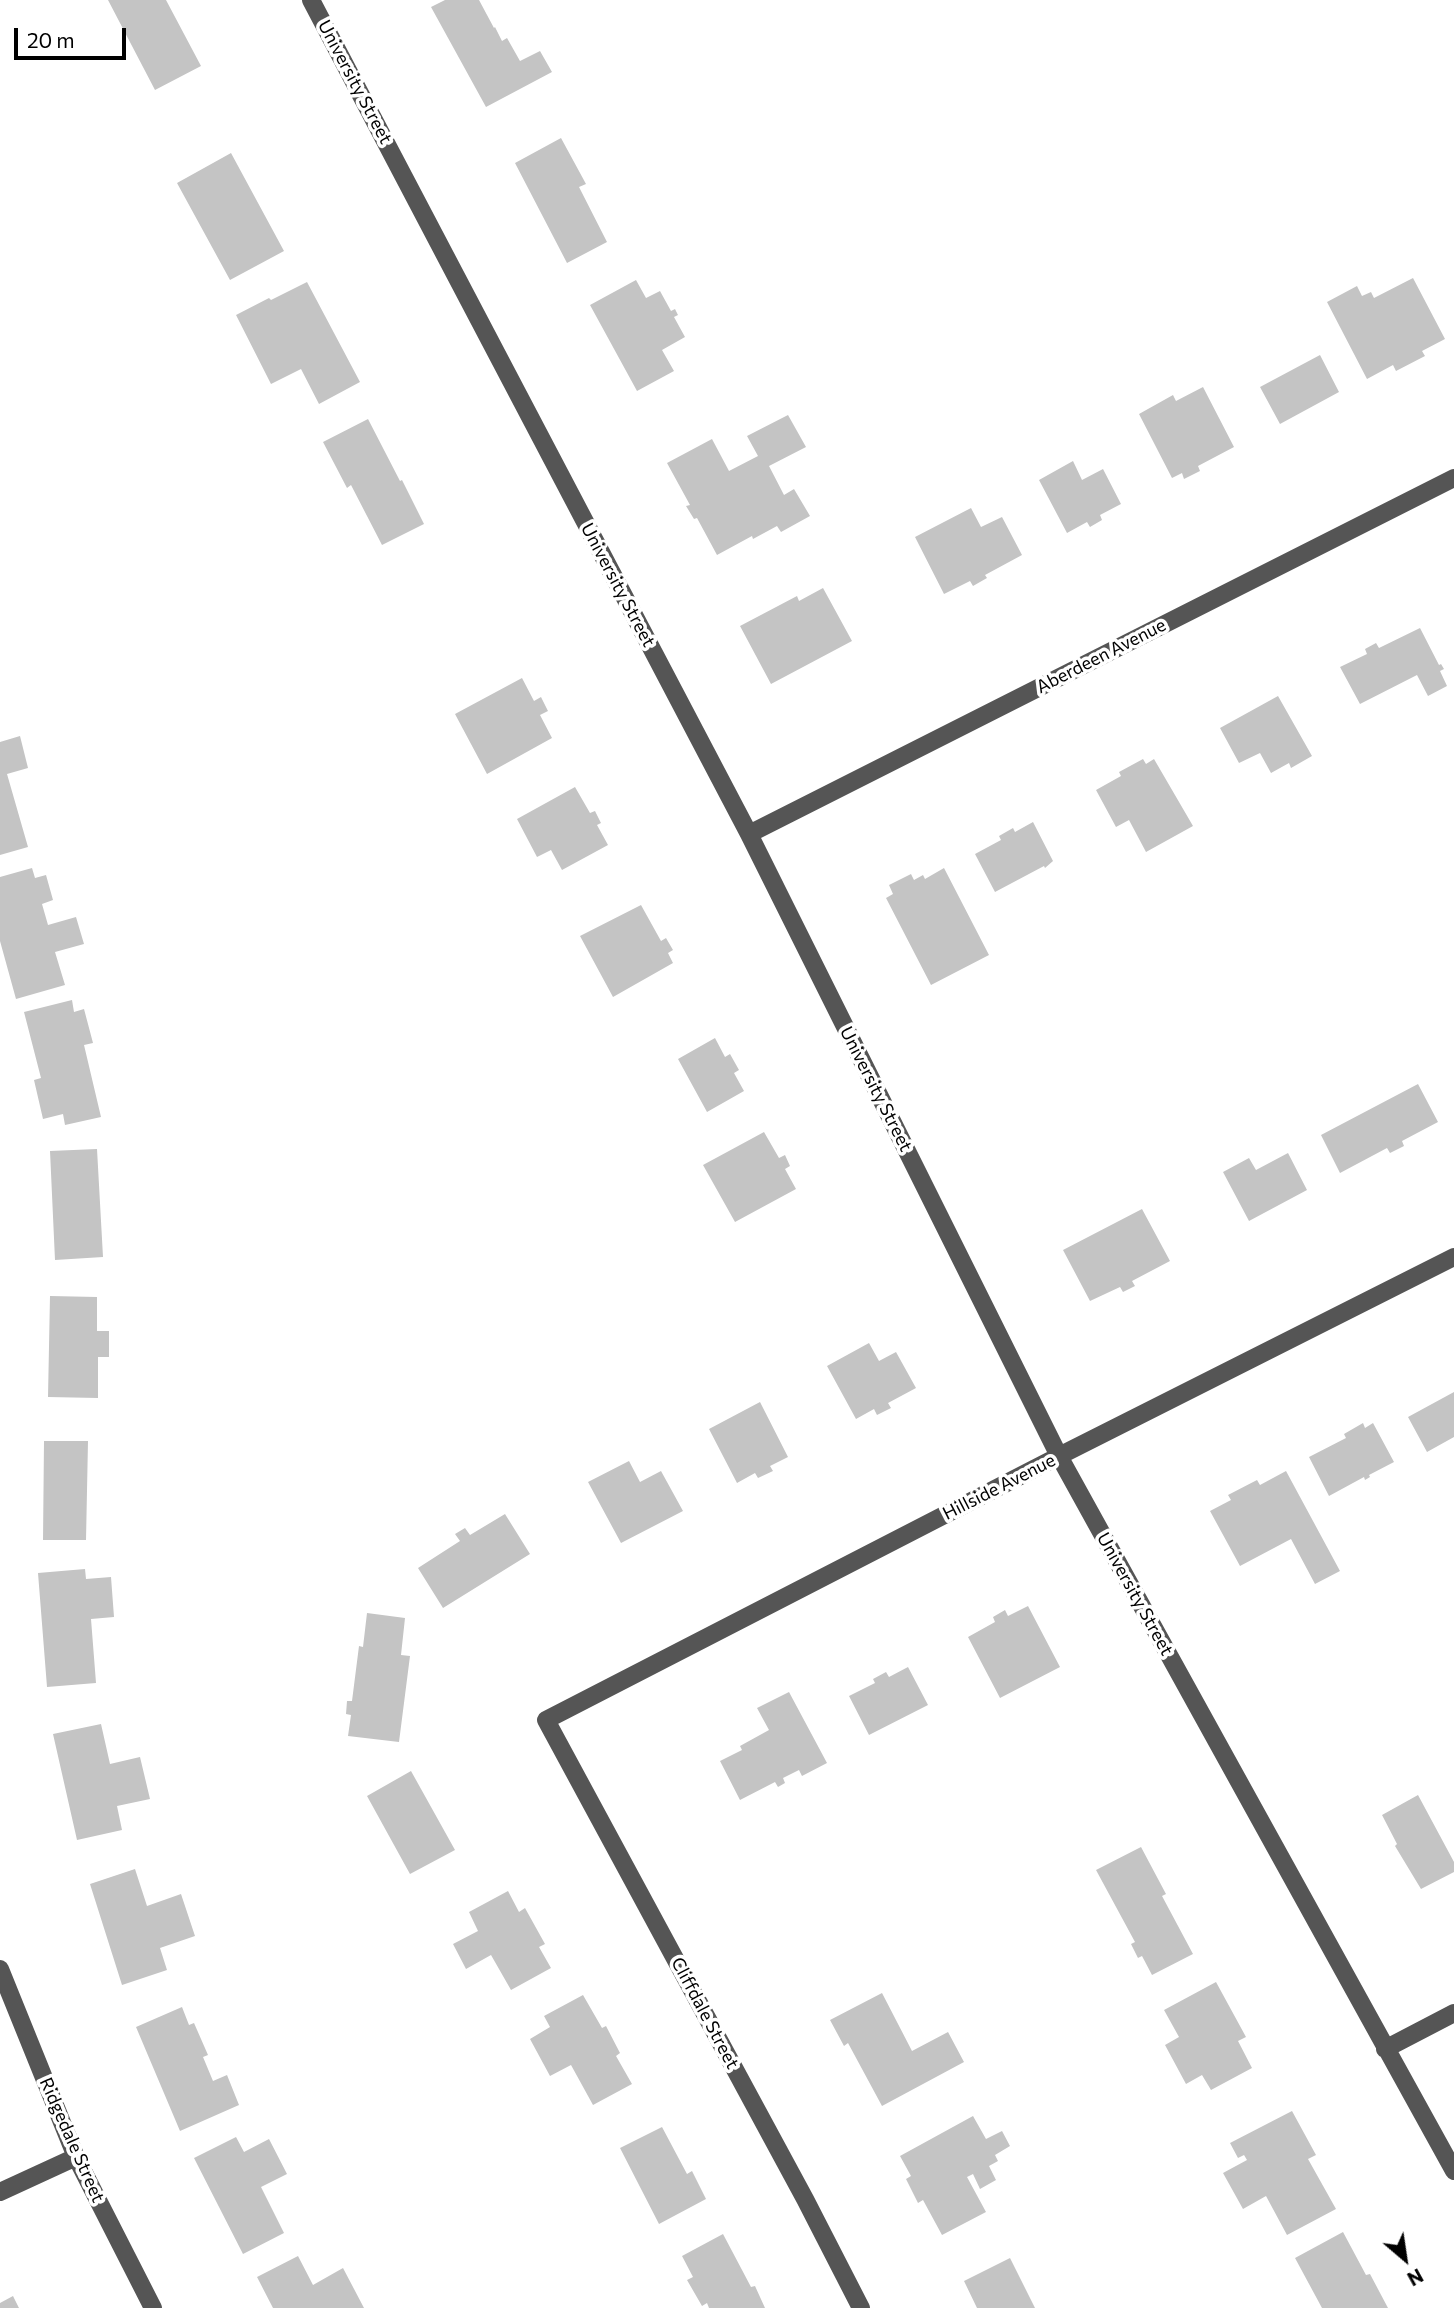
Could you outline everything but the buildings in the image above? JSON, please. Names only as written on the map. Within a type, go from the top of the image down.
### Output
[{"type":"street","name":"University Street","points":[[311,0],[749,834],[1059,1456],[1454,2172]]},
{"type":"street","name":"Aberdeen Avenue","points":[[749,834],[1454,478]]},
{"type":"street","name":"Hillside Avenue","points":[[546,1720],[1059,1456],[1454,1257]]},
{"type":"street","name":"Cliffdale Street","points":[[546,1720],[805,2199],[861,2308]]},
{"type":"street","name":"Ridgedale Street","points":[[0,1969],[76,2157],[153,2308]]},
{"type":"street","points":[[1385,2049],[1454,2013]]},
{"type":"street","points":[[0,2192],[76,2157]]}]
